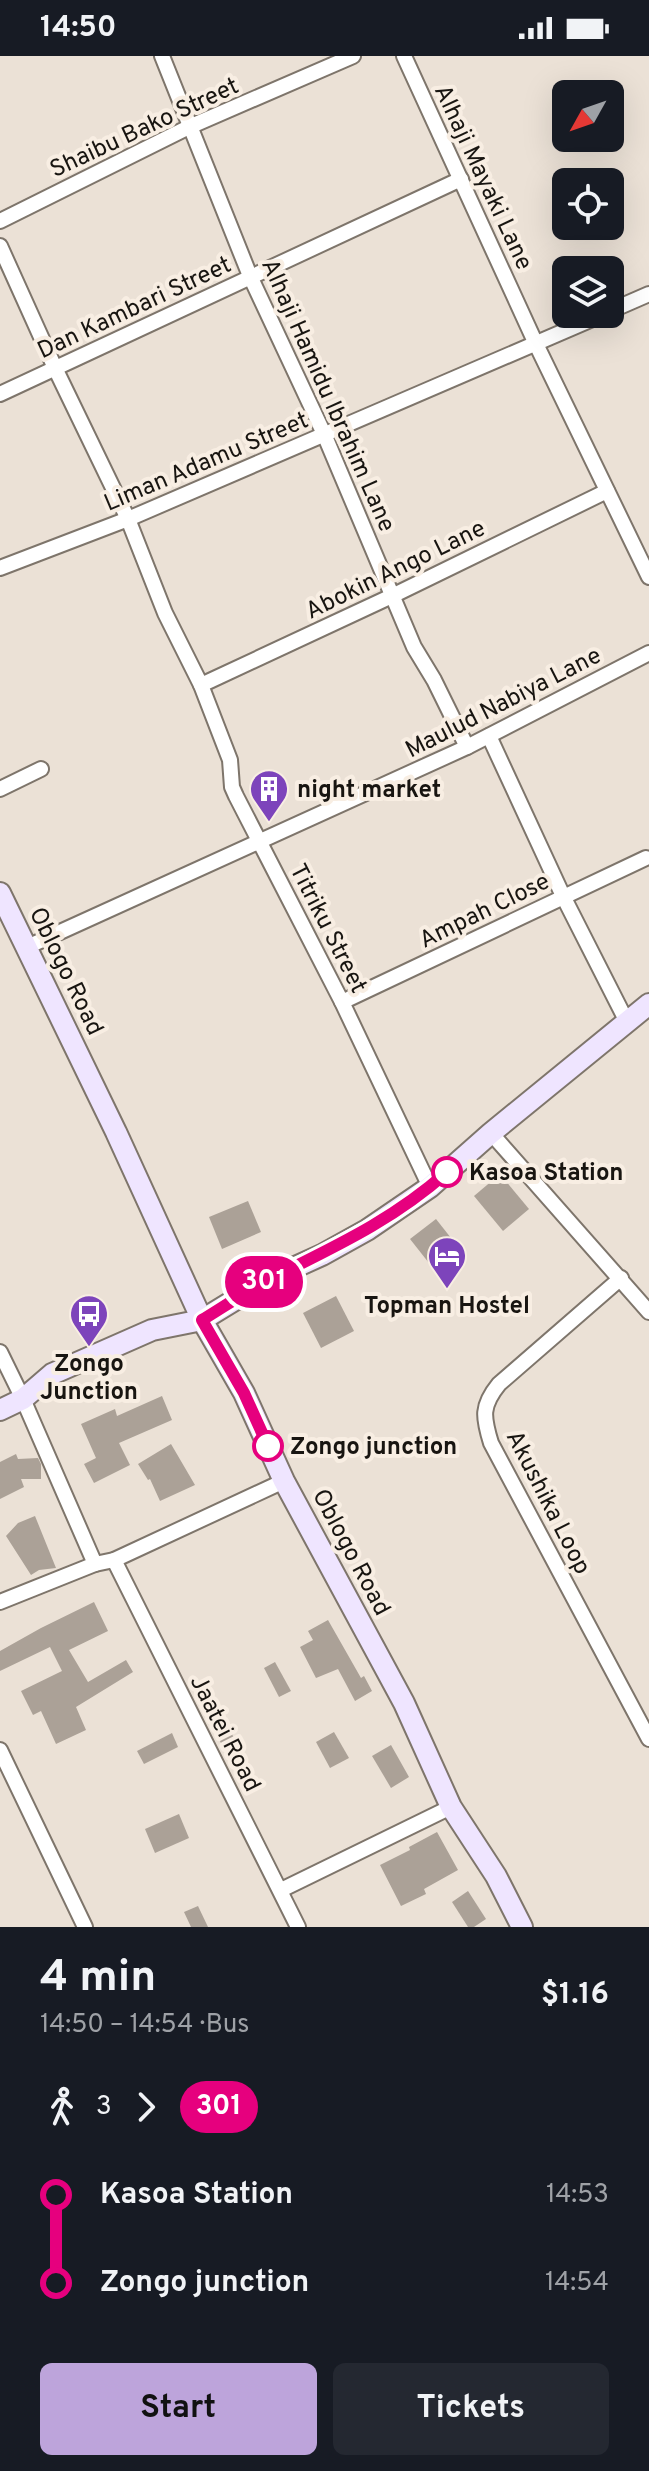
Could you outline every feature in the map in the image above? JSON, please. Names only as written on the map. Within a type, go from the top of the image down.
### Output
[{"type":"main road","name":"Oblogo Road","points":[[0,893],[116,1132],[202,1320],[244,1393],[284,1481],[404,1703],[451,1807],[496,1876],[522,1927]]},
{"type":"main road","points":[[0,1410],[23,1399],[52,1374],[152,1330],[202,1320],[269,1279],[367,1230],[430,1187],[649,1004]]},
{"type":"street","name":"Alhaji Hamidu Ibrahim Lane","points":[[162,56],[250,276],[324,434],[414,647],[467,747]]},
{"type":"street","name":"Shaibu Bako Street","points":[[0,221],[189,127],[353,56]]},
{"type":"street","name":"Alhaji Mayaki Lane","points":[[404,56],[536,344],[649,577]]},
{"type":"street","name":"Dan Kambari Street","points":[[0,394],[461,179]]},
{"type":"street","name":"Titriku Street","points":[[0,246],[128,519],[165,613],[201,685],[230,760],[232,787],[236,796],[342,1002],[430,1187]]},
{"type":"street","points":[[624,305],[649,294]]},
{"type":"street","name":"Liman Adamu Street","points":[[0,568],[128,519],[572,328]]},
{"type":"street","name":"Abokin Ango Lane","points":[[201,685],[607,491]]},
{"type":"street","name":"Maulud Nabiya Lane","points":[[27,947],[467,747],[649,653]]},
{"type":"street","points":[[489,736],[563,896],[627,1022]]},
{"type":"street","points":[[0,789],[41,769]]},
{"type":"street","name":"Ampah Close","points":[[342,1002],[646,858]]},
{"type":"street","points":[[491,1133],[649,1312]]},
{"type":"street","name":"Akushika Loop","points":[[621,1278],[499,1384],[488,1397],[484,1411],[491,1443],[649,1739]]},
{"type":"street","points":[[0,1352],[95,1564]]},
{"type":"street","points":[[0,1602],[95,1564],[114,1560],[284,1481]]},
{"type":"street","name":"Jaatei Road","points":[[114,1560],[298,1927]]},
{"type":"street","points":[[0,1750],[85,1927]]},
{"type":"street","points":[[281,1890],[451,1807]]},
{"type":"building","points":[[500,1174],[529,1209],[503,1231],[474,1196]]},
{"type":"building","points":[[248,1201],[261,1232],[222,1249],[209,1217]]},
{"type":"building","points":[[436,1219],[466,1257],[440,1277],[410,1239]]},
{"type":"building","points":[[336,1296],[354,1331],[321,1348],[303,1313]]},
{"type":"building","points":[[162,1396],[172,1420],[119,1443],[130,1465],[94,1483],[84,1464],[96,1458],[81,1424],[115,1409],[117,1416]]},
{"type":"building","points":[[171,1444],[195,1485],[160,1501],[150,1479],[138,1464]]},
{"type":"building","points":[[16,1454],[18,1459],[38,1458],[41,1479],[21,1479],[24,1487],[0,1499],[0,1462]]},
{"type":"building","points":[[35,1516],[56,1568],[39,1570],[31,1575],[6,1536],[18,1523]]},
{"type":"building","points":[[94,1602],[108,1631],[69,1650],[88,1682],[126,1660],[133,1672],[76,1707],[86,1730],[56,1744],[41,1711],[33,1715],[21,1691],[62,1671],[50,1647],[0,1671],[0,1651]]},
{"type":"building","points":[[328,1620],[361,1678],[364,1676],[372,1691],[355,1701],[338,1669],[316,1678],[300,1647],[313,1640],[308,1631]]},
{"type":"building","points":[[275,1662],[291,1691],[279,1697],[264,1668]]},
{"type":"building","points":[[224,1719],[234,1738],[222,1745],[212,1726]]},
{"type":"building","points":[[334,1732],[349,1758],[330,1768],[316,1742]]},
{"type":"building","points":[[172,1733],[178,1747],[144,1764],[137,1751]]},
{"type":"building","points":[[391,1745],[409,1777],[391,1788],[372,1756]]},
{"type":"building","points":[[179,1814],[189,1838],[155,1853],[145,1829]]},
{"type":"building","points":[[437,1832],[458,1870],[424,1889],[426,1894],[401,1906],[380,1865]]},
{"type":"building","points":[[468,1891],[486,1919],[474,1927],[468,1927],[452,1902]]},
{"type":"building","points":[[198,1906],[208,1927],[191,1927],[184,1912]]},
{"type":"bus line","name":"301","points":[[268,1446],[244,1393],[202,1320],[269,1279],[367,1230],[447,1172]]},
{"type":"place","name":"night market","points":[[269,823]]},
{"type":"place","name":"Kasoa Station","points":[[447,1172]]},
{"type":"place","name":"Topman Hostel","points":[[447,1290]]},
{"type":"place","name":"Zongo Junction","points":[[89,1348]]},
{"type":"place","name":"Zongo junction","points":[[268,1446]]}]
